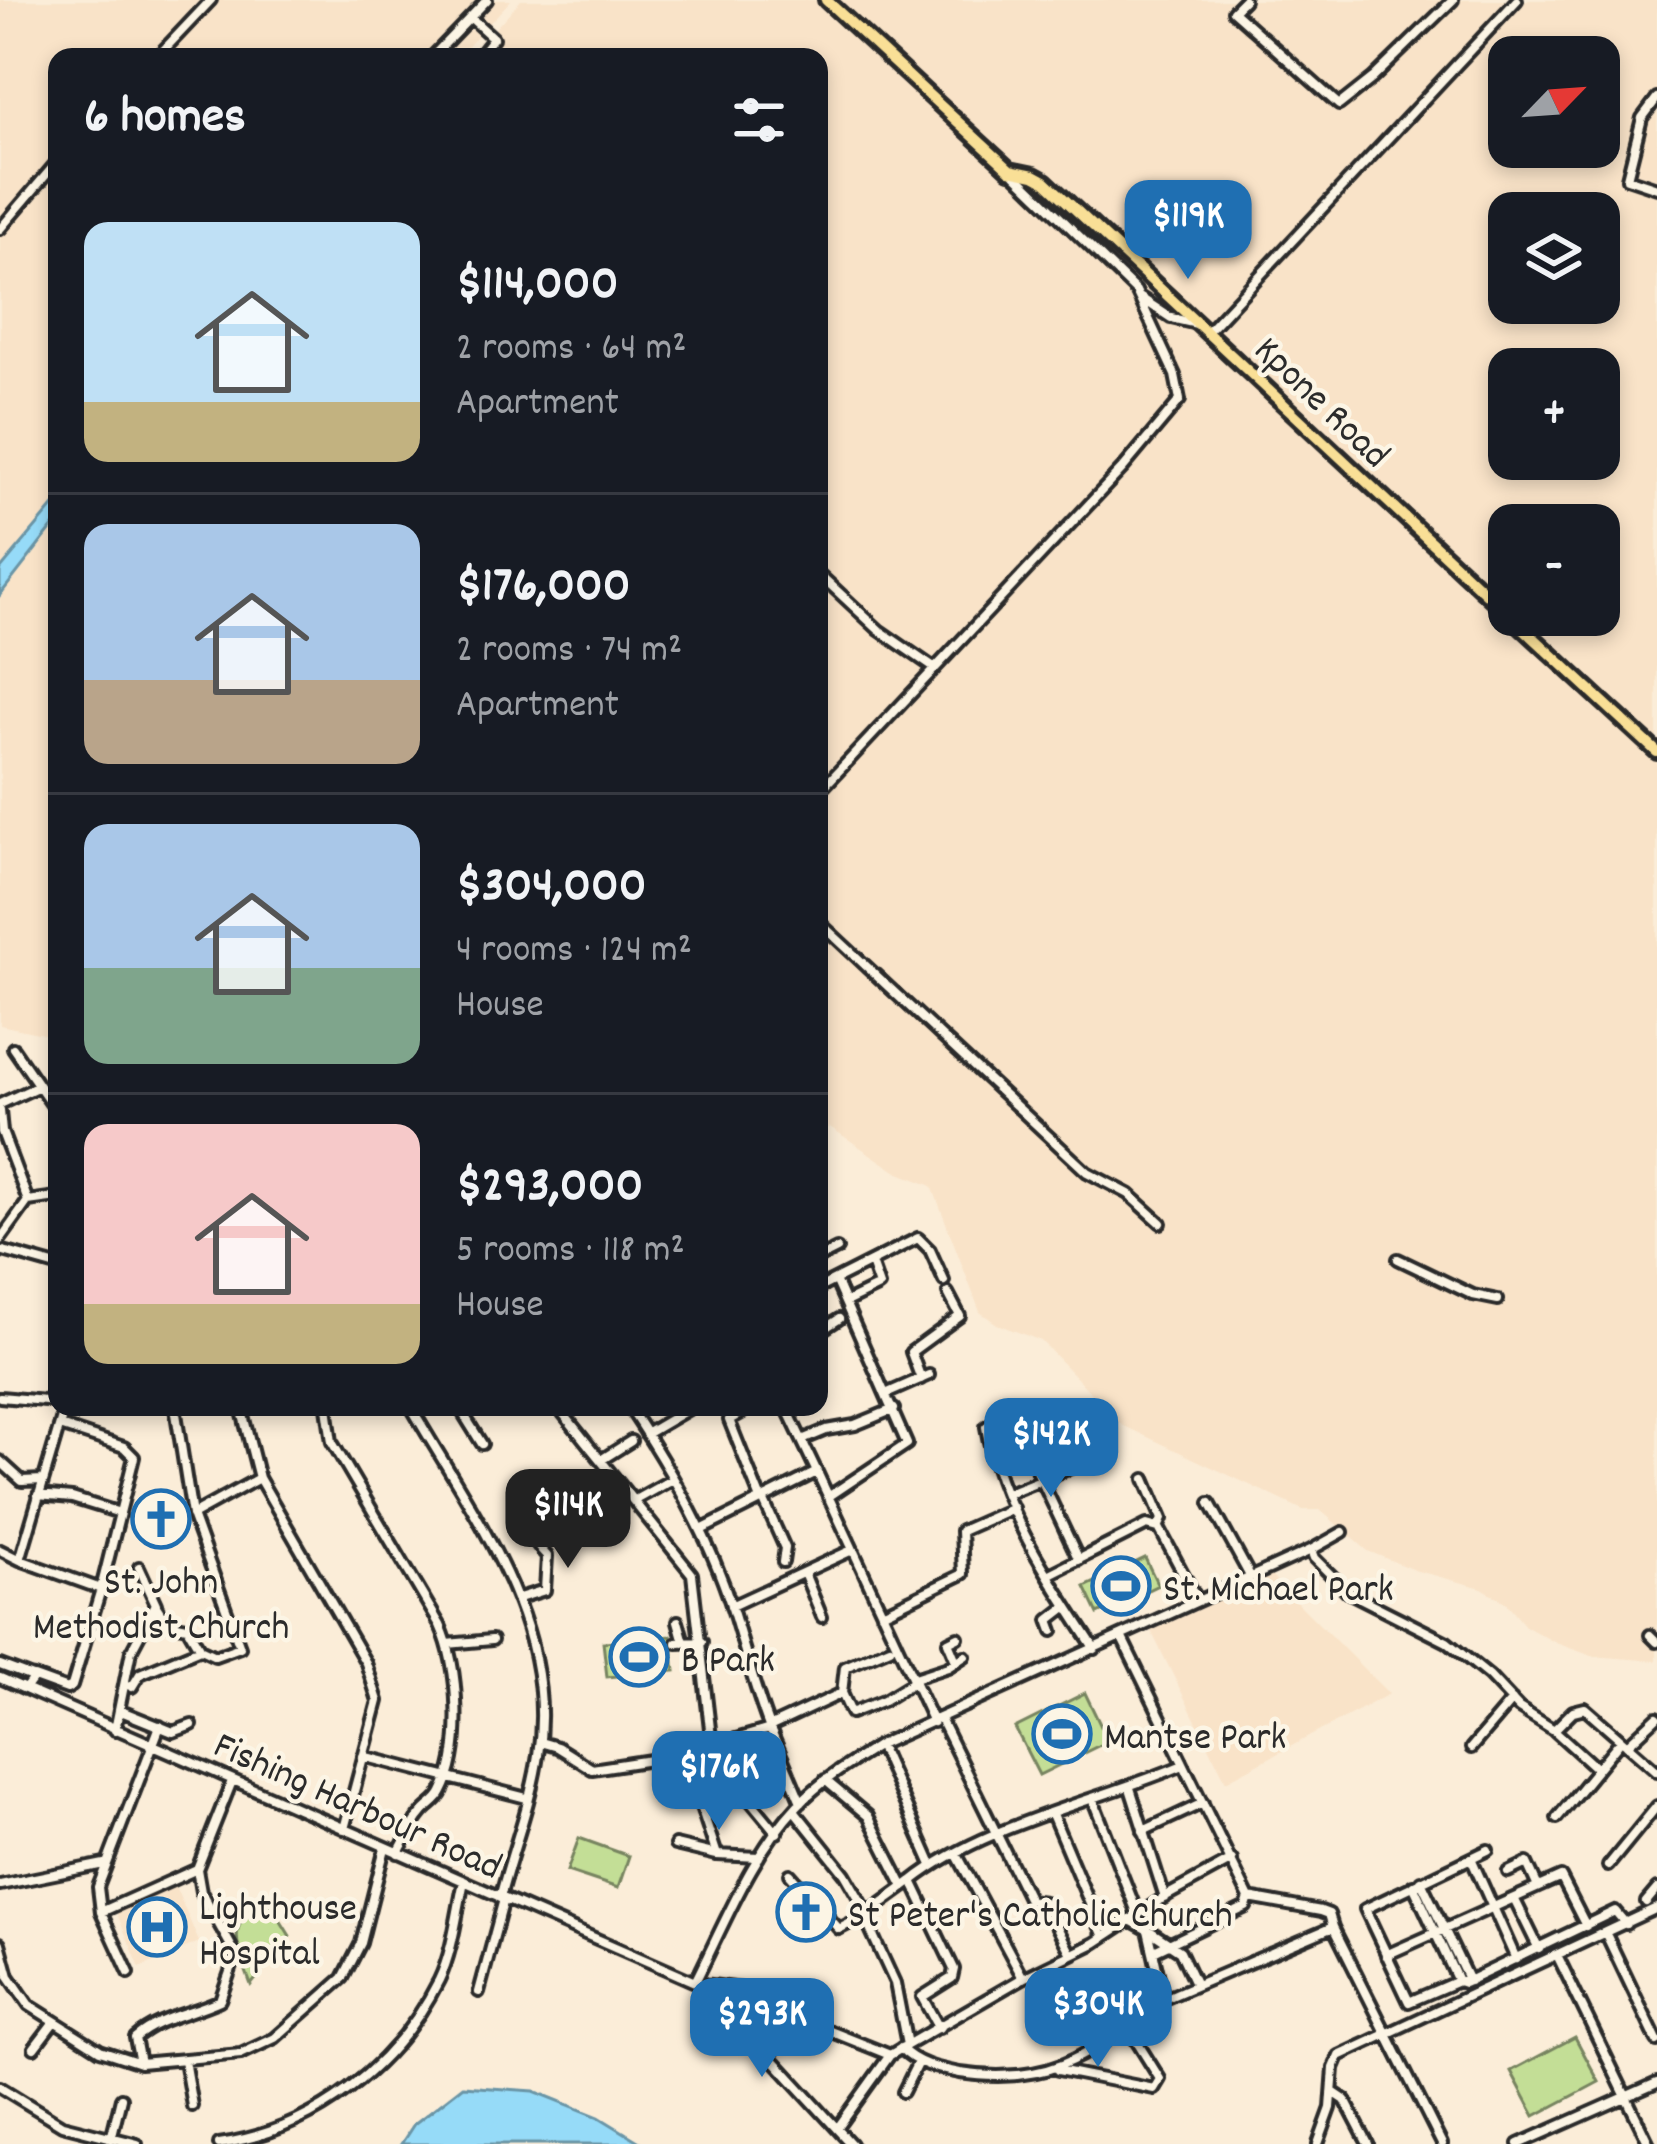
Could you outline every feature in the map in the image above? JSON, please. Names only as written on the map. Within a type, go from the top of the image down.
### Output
[{"type":"main road","name":"Kpone Road","points":[[826,0],[1014,173],[1040,177],[1488,595]]},
{"type":"main road","name":"Kpone Road","points":[[1532,636],[1657,752]]},
{"type":"street","points":[[166,48],[211,0]]},
{"type":"street","points":[[441,48],[487,0]]},
{"type":"street","points":[[1244,0],[1233,11],[1339,105],[1453,0]]},
{"type":"street","points":[[1140,297],[1171,318],[1204,328],[1517,0]]},
{"type":"street","points":[[471,18],[493,38],[485,48]]},
{"type":"street","points":[[1657,98],[1642,118],[1627,173],[1630,181],[1657,188]]},
{"type":"street","points":[[0,229],[48,173]]},
{"type":"street","points":[[828,782],[1177,407],[1178,383],[1140,297],[1014,173]]},
{"type":"street","points":[[1125,279],[1152,280]]},
{"type":"street","points":[[828,582],[879,630],[934,668]]},
{"type":"street","points":[[828,930],[1087,1172],[1129,1194],[1161,1222]]},
{"type":"street","points":[[13,1048],[48,1099]]},
{"type":"street","points":[[28,1202],[2,1132],[0,1108],[39,1086]]},
{"type":"street","points":[[0,1240],[28,1202],[48,1199]]},
{"type":"street","points":[[828,1285],[918,1238],[930,1250],[944,1281]]},
{"type":"street","points":[[0,1250],[48,1263]]},
{"type":"street","points":[[828,1254],[837,1250]]},
{"type":"street","points":[[1398,1258],[1473,1295],[1498,1300]]},
{"type":"street","points":[[846,1302],[879,1286],[871,1263]]},
{"type":"street","points":[[827,1497],[905,1448],[907,1438],[836,1282]]},
{"type":"street","points":[[888,1393],[925,1377],[911,1352],[960,1316],[949,1293]]},
{"type":"street","points":[[828,1326],[839,1318]]},
{"type":"street","points":[[0,1397],[48,1401]]},
{"type":"street","points":[[1012,1408],[986,1427],[1013,1508],[1095,1649]]},
{"type":"street","points":[[802,1440],[894,1409]]},
{"type":"street","points":[[20,1560],[63,1416]]},
{"type":"street","points":[[139,1567],[167,1623],[188,1627],[200,1649],[219,1656],[242,1644],[192,1515],[176,1416]]},
{"type":"street","points":[[243,1416],[259,1478],[374,1678],[378,1702],[344,1829]]},
{"type":"street","points":[[328,1416],[332,1442],[440,1624],[447,1644],[458,1728],[448,1778],[442,1793],[419,1815],[398,1853]]},
{"type":"street","points":[[416,1416],[519,1598],[540,1697],[540,1742],[479,1992]]},
{"type":"street","points":[[465,1416],[482,1444]]},
{"type":"street","points":[[566,1416],[692,1574],[712,1747]]},
{"type":"street","points":[[635,1416],[700,1531],[731,1606],[749,1675],[797,1806],[866,1914],[895,1983],[904,2046],[918,2062],[988,2076],[1056,2070],[1154,2089],[1160,2080],[1126,2026]]},
{"type":"street","points":[[646,1434],[677,1416]]},
{"type":"street","points":[[736,1416],[729,1420],[785,1548],[783,1562]]},
{"type":"street","points":[[790,1416],[915,1680],[1029,1900],[1044,1902],[1071,1954]]},
{"type":"street","points":[[1014,1422],[1079,1560]]},
{"type":"street","points":[[0,1665],[67,1689],[72,1686],[101,1589],[133,1455],[124,1447],[60,1426]]},
{"type":"street","points":[[602,1460],[631,1441]]},
{"type":"street","points":[[0,1461],[22,1481],[43,1480]]},
{"type":"street","points":[[1008,1493],[1078,1466]]},
{"type":"street","points":[[700,1531],[817,1472]]},
{"type":"street","points":[[192,1515],[259,1478]]},
{"type":"street","points":[[1145,1479],[1162,1519],[1158,1528]]},
{"type":"street","points":[[634,1500],[671,1480]]},
{"type":"street","points":[[519,1598],[544,1590],[548,1556],[538,1548],[520,1508],[524,1493]]},
{"type":"street","points":[[38,1495],[72,1498],[120,1513]]},
{"type":"street","points":[[1210,1503],[1250,1576]]},
{"type":"street","points":[[882,1612],[963,1574],[960,1536],[964,1527],[1013,1508]]},
{"type":"street","points":[[1048,1575],[1147,1525],[1158,1528],[1198,1600]]},
{"type":"street","points":[[694,1982],[759,1857],[797,1806],[825,1780],[879,1745],[1342,1532]]},
{"type":"street","points":[[0,1550],[101,1589]]},
{"type":"street","points":[[731,1606],[852,1550]]},
{"type":"street","points":[[1311,1550],[1348,1592],[1447,1642],[1597,1769]]},
{"type":"street","points":[[803,1573],[823,1617]]},
{"type":"street","points":[[115,1730],[131,1651],[155,1604]]},
{"type":"street","points":[[1053,1631],[1048,1620],[1067,1606]]},
{"type":"street","points":[[678,1621],[681,1643],[702,1642]]},
{"type":"street","points":[[1121,1636],[1249,1898],[1246,1907],[1156,1950]]},
{"type":"street","points":[[890,1648],[845,1666],[842,1693],[851,1713],[960,1658],[948,1642],[958,1637]]},
{"type":"street","points":[[447,1644],[492,1640]]},
{"type":"street","points":[[126,1684],[132,1688],[140,1674],[200,1649]]},
{"type":"street","points":[[25,1689],[32,1677]]},
{"type":"street","name":"Fishing Harbour Road","points":[[0,1678],[694,1982]]},
{"type":"street","points":[[540,1742],[592,1769],[684,1755],[770,1728],[842,1693]]},
{"type":"street","points":[[1472,1748],[1512,1700]]},
{"type":"street","points":[[1554,1730],[1573,1711],[1586,1708],[1657,1772]]},
{"type":"street","points":[[121,1711],[176,1732],[192,1725]]},
{"type":"street","points":[[1557,1819],[1597,1769],[1657,1718]]},
{"type":"street","points":[[129,1973],[101,1912],[98,1887],[160,1726]]},
{"type":"street","points":[[879,1745],[932,1865]]},
{"type":"street","points":[[684,1755],[717,1855]]},
{"type":"street","points":[[363,1756],[526,1798]]},
{"type":"street","points":[[790,1874],[839,1929],[956,1852],[1183,1765]]},
{"type":"street","points":[[825,1780],[868,1816],[954,1969],[952,1978],[922,1997],[938,2028]]},
{"type":"street","points":[[140,2063],[134,2038],[161,2020],[220,2000],[236,1963],[201,1892],[196,1869],[232,1781]]},
{"type":"street","points":[[1130,1788],[1165,1898]]},
{"type":"street","points":[[750,1791],[749,1799],[777,1833]]},
{"type":"street","points":[[1093,1800],[1134,1918],[1172,1942],[1195,1983]]},
{"type":"street","points":[[1143,1831],[1204,1803]]},
{"type":"street","points":[[1608,1866],[1657,1806]]},
{"type":"street","points":[[1052,1814],[1105,1937]]},
{"type":"street","points":[[675,1845],[717,1855],[759,1857]]},
{"type":"street","points":[[0,1943],[19,1993],[53,2023],[100,2050],[140,2063],[241,2054],[260,2047],[343,1978],[361,1942],[385,1848]]},
{"type":"street","points":[[1488,1850],[1365,1909],[1408,2002],[1539,1949],[1616,1911],[1626,1924]]},
{"type":"street","points":[[956,1852],[1024,1978]]},
{"type":"street","points":[[1471,1858],[1516,1959]]},
{"type":"street","points":[[837,2129],[890,2055],[1105,1937],[1232,1860]]},
{"type":"street","points":[[1508,1872],[1528,1863],[1538,1887]]},
{"type":"street","points":[[0,1886],[105,1864]]},
{"type":"street","points":[[101,1912],[196,1869]]},
{"type":"street","points":[[1386,1954],[1564,1878],[1586,1926]]},
{"type":"street","points":[[219,2144],[266,2133],[333,2103],[395,2049],[439,1979],[464,1881]]},
{"type":"street","points":[[1417,1883],[1470,1996]]},
{"type":"street","points":[[1646,1902],[1657,1889]]},
{"type":"street","points":[[1249,1898],[1329,1914],[1442,2144]]},
{"type":"street","points":[[1514,1898],[1539,1949]]},
{"type":"street","points":[[1318,2144],[1330,2115],[1339,2056],[1656,1909]]},
{"type":"street","points":[[1056,2070],[1195,1983],[1334,1927]]},
{"type":"street","points":[[1148,1930],[1164,1999]]},
{"type":"street","points":[[1606,1934],[1657,2041]]},
{"type":"street","points":[[1558,1958],[1649,2144]]},
{"type":"street","points":[[694,1982],[765,1992],[785,2013],[890,2055]]},
{"type":"street","points":[[694,1982],[723,2006],[850,2144]]},
{"type":"street","points":[[34,2048],[53,2023]]},
{"type":"street","points":[[184,2060],[192,2106]]},
{"type":"street","points":[[903,2092],[918,2062]]},
{"type":"street","points":[[1519,2144],[1541,2140],[1657,2083]]},
{"type":"street","points":[[0,2087],[62,2125],[137,2144]]},
{"type":"street","points":[[1333,2092],[1345,2100],[1368,2144]]},
{"type":"street","points":[[111,2139],[121,2098]]},
{"type":"shaded area","points":[[0,0],[511,0],[466,48],[48,48],[48,513],[0,570]]},
{"type":"shaded area","points":[[521,0],[1657,0],[1657,1661],[1592,1656],[1556,1643],[1525,1626],[1505,1602],[1482,1588],[1414,1570],[1368,1551],[1320,1510],[1303,1510],[1122,1425],[1041,1341],[980,1312],[932,1186],[897,1172],[828,1128],[828,48],[477,48]]},
{"type":"shaded area","points":[[48,534],[48,1035],[0,1025],[0,595]]},
{"type":"shaded area","points":[[1271,1576],[1389,1694],[1226,1781],[1151,1631]]},
{"type":"shaded area","name":"Lighthouse Hospital","points":[[175,1886],[199,1942],[140,1968],[116,1912]]},
{"type":"green space","name":"St. Michael Park","points":[[1145,1558],[1158,1585],[1098,1614],[1085,1587]]},
{"type":"green space","name":"B Park","points":[[671,1636],[675,1671],[607,1677],[603,1642]]},
{"type":"green space","name":"Mantse Park","points":[[1085,1693],[1108,1741],[1039,1775],[1015,1728]]},
{"type":"green space","points":[[579,1838],[629,1856],[618,1888],[567,1871]]},
{"type":"green space","points":[[267,1899],[290,1936],[251,1985],[237,1936],[244,1917]]},
{"type":"green space","points":[[1575,2037],[1599,2082],[1535,2116],[1511,2071]]},
{"type":"water","points":[[48,513],[48,534],[0,595],[0,570]]},
{"type":"water","points":[[463,2086],[534,2091],[599,2117],[643,2144],[401,2144],[414,2124]]},
{"type":"place","name":"St. John Methodist Church","points":[[161,1519]]},
{"type":"place","name":"St. Michael Park","points":[[1121,1586]]},
{"type":"place","name":"B Park","points":[[639,1657]]},
{"type":"place","name":"Mantse Park","points":[[1062,1734]]},
{"type":"place","name":"St Peter's Catholic Church","points":[[806,1912]]},
{"type":"place","name":"Lighthouse Hospital","points":[[157,1927]]}]
